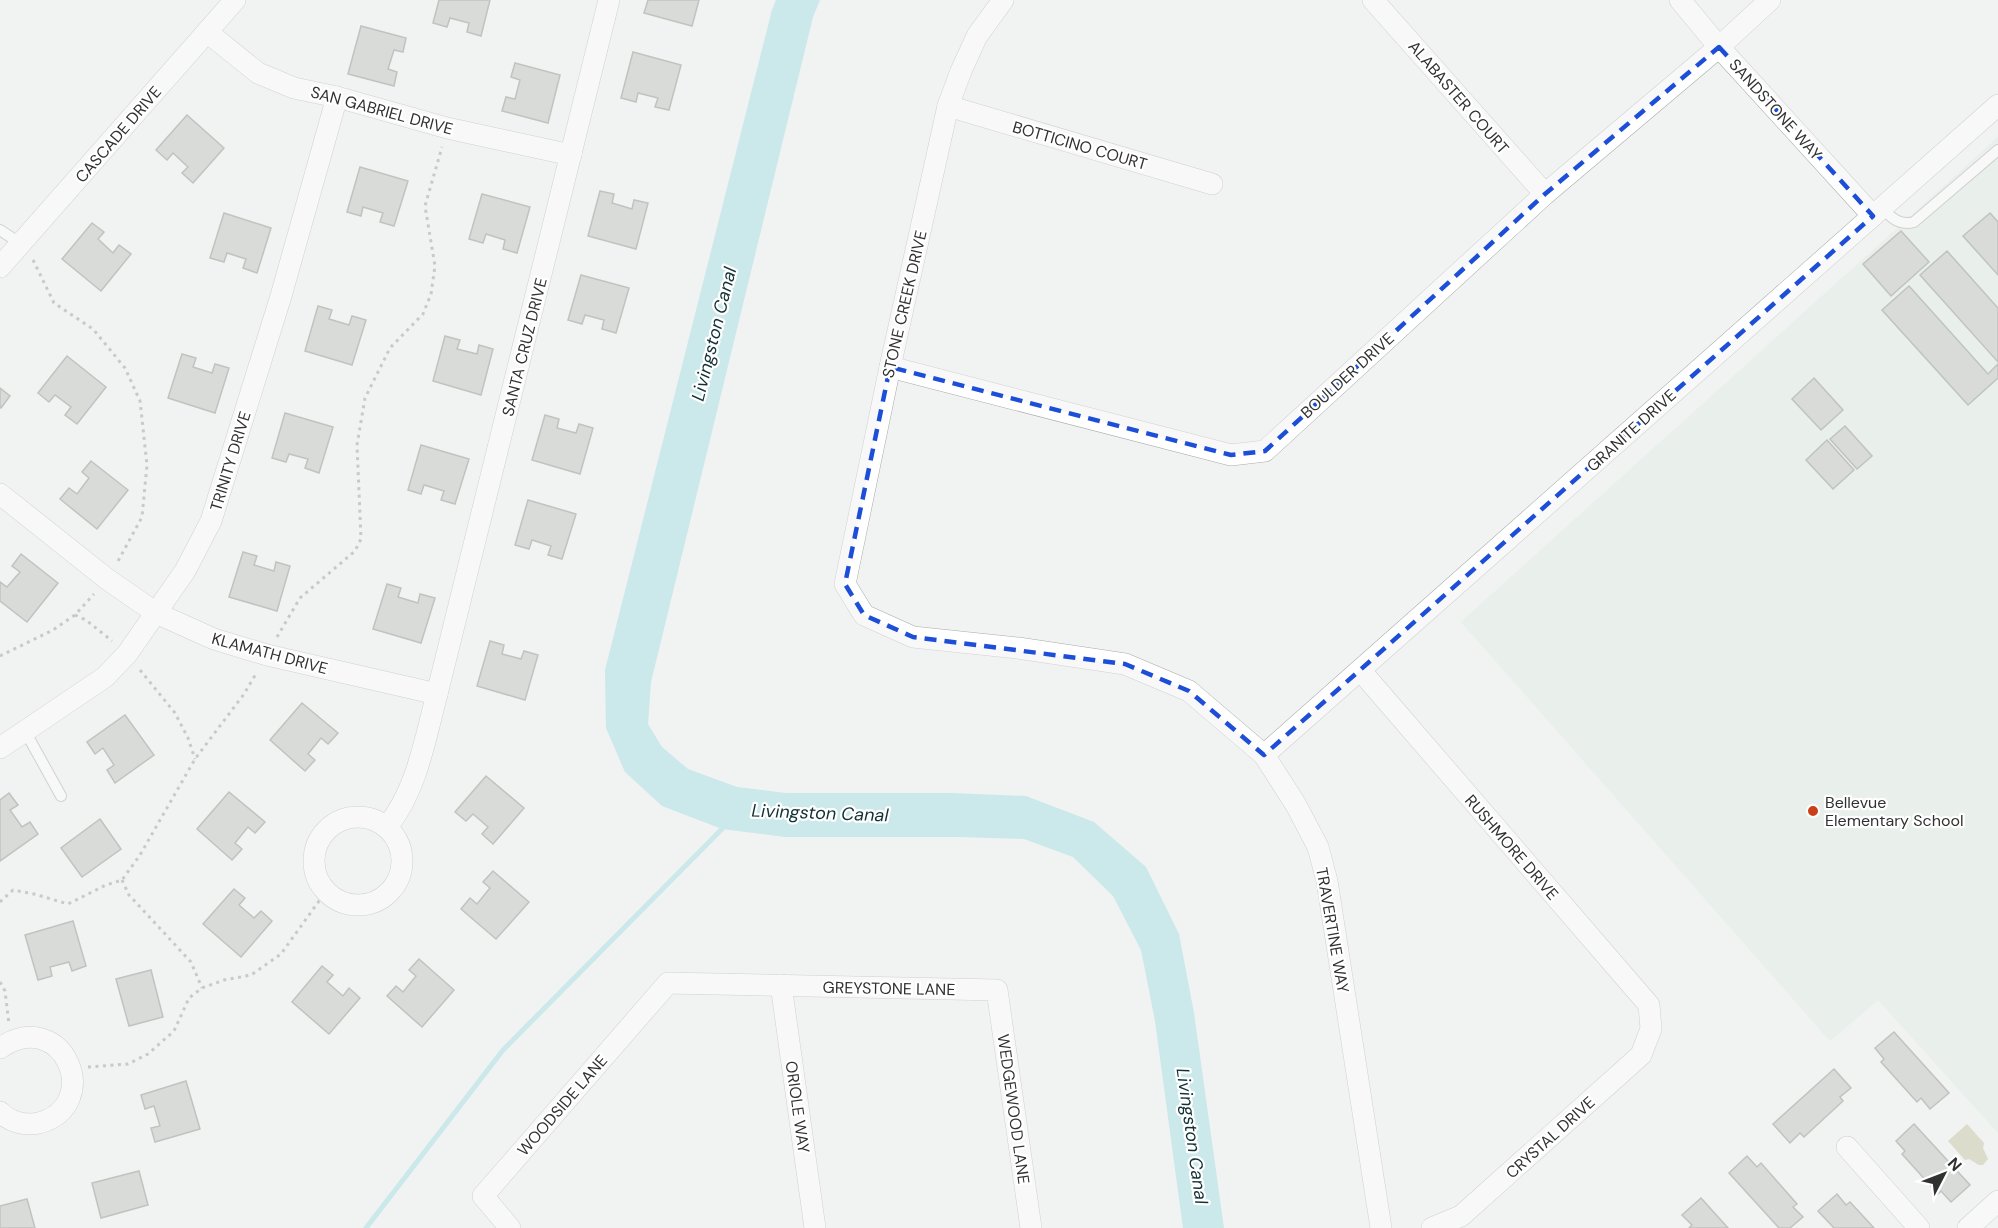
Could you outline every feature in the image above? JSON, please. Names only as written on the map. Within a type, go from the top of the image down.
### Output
[{"type":"street","name":"CASCADE DRIVE","points":[[0,267],[235,0]]},
{"type":"street","name":"SANTA CRUZ DRIVE","points":[[387,827],[400,812],[411,788],[437,694],[609,0]]},
{"type":"street","name":"STONE CREEK DRIVE","points":[[864,615],[845,584],[948,106],[977,36],[1004,0]]},
{"type":"street","name":"ALABASTER COURT","points":[[1373,0],[1545,194]]},
{"type":"street","name":"SANDSTONE WAY","points":[[1680,0],[1719,46],[1878,212]]},
{"type":"street","name":"BOULDER DRIVE","points":[[890,367],[1231,455],[1265,450],[1545,194],[1770,0]]},
{"type":"street","name":"SAN GABRIEL DRIVE","points":[[207,32],[258,73],[294,88],[337,97],[447,128],[571,155]]},
{"type":"street","name":"TRINITY DRIVE","points":[[0,748],[105,677],[127,654],[185,571],[211,521],[277,308],[337,97]]},
{"type":"street","name":"GRANITE DRIVE","points":[[1264,755],[1998,105]]},
{"type":"street","name":"BOTTICINO COURT","points":[[948,106],[1212,184]]},
{"type":"street","name":"KLAMATH DRIVE","points":[[0,494],[107,579],[156,613],[214,639],[267,655],[437,694]]},
{"type":"street","name":"TRAVERTINE WAY","points":[[864,615],[913,637],[1018,648],[1125,664],[1189,691],[1264,755],[1296,805],[1318,847],[1327,880],[1381,1228]]},
{"type":"street","name":"RUSHMORE DRIVE","points":[[1360,670],[1648,1005],[1651,1029]]},
{"type":"street","points":[[353,816],[364,816],[387,827],[397,839],[403,856],[402,871],[396,885],[386,896],[375,902],[360,905],[348,904],[328,894],[315,870],[314,855],[319,840],[328,827],[353,816]]},
{"type":"street","name":"GREYSTONE LANE","points":[[668,983],[997,990]]},
{"type":"street","name":"WOODSIDE LANE","points":[[510,1228],[483,1196],[668,983]]},
{"type":"street","name":"ORIOLE WAY","points":[[781,985],[815,1228]]},
{"type":"street","name":"WEDGEWOOD LANE","points":[[997,990],[1031,1228]]},
{"type":"street","name":"CRYSTAL DRIVE","points":[[1432,1228],[1461,1216],[1641,1055],[1651,1029]]},
{"type":"street","points":[[0,1112],[18,1123],[33,1124],[48,1120],[60,1112],[69,1099],[73,1084],[71,1069],[65,1055],[54,1045],[41,1038],[26,1037],[5,1044]]},
{"type":"street","points":[[1847,1147],[1919,1228]]},
{"type":"street","points":[[1968,1228],[1998,1201]]},
{"type":"lane","points":[[1878,212],[1900,223],[1914,222],[1998,150]]},
{"type":"lane","points":[[0,231],[21,244]]},
{"type":"lane","points":[[25,731],[61,796]]},
{"type":"path","points":[[0,902],[13,890],[68,904],[106,885],[122,880],[140,855],[195,759],[244,694],[300,598],[355,551],[361,539],[357,445],[365,398],[390,348],[423,314],[431,294],[435,266],[425,206],[447,128]]},
{"type":"path","points":[[0,656],[53,630],[75,615],[107,579],[142,517],[147,465],[140,401],[125,368],[93,329],[54,303],[34,261],[21,244]]},
{"type":"path","points":[[75,615],[102,632],[127,654],[175,713],[188,738],[195,759]]},
{"type":"path","points":[[122,880],[129,895],[191,962],[202,988]]},
{"type":"path","points":[[71,1069],[128,1064],[148,1054],[174,1031],[189,998],[202,988],[224,980],[251,975],[281,954],[319,901],[328,894]]},
{"type":"path","points":[[0,982],[5,991],[5,1044]]},
{"type":"highlighted area","points":[[1719,47],[1873,216],[1264,755],[1189,691],[1125,664],[913,637],[864,615],[845,584],[890,367],[1231,455],[1265,451],[1545,194]]},
{"type":"shaded area","name":"Bellevue Elementary School","points":[[1998,137],[1998,1133],[1878,1000],[1830,1041],[1461,622]]},
{"type":"green space","points":[[1967,1124],[1984,1143],[1983,1148],[1988,1159],[1983,1165],[1969,1159],[1965,1160],[1948,1141]]},
{"type":"water","name":"Livingston Canal","points":[[776,0],[820,0],[813,17],[651,682],[648,724],[662,747],[688,769],[737,787],[786,793],[951,793],[1026,796],[1094,822],[1146,867],[1179,934],[1194,1013],[1224,1228],[1183,1228],[1155,1021],[1141,950],[1113,896],[1073,857],[1024,839],[785,837],[722,829],[662,806],[625,772],[606,728],[605,670]]},
{"type":"building","points":[[439,0],[490,0],[481,36],[467,32],[469,23],[450,18],[447,27],[433,23]]},
{"type":"building","points":[[648,0],[699,0],[692,26],[644,13]]},
{"type":"building","points":[[361,26],[406,38],[403,52],[394,50],[388,69],[397,72],[394,86],[348,74]]},
{"type":"building","points":[[633,52],[681,65],[669,110],[655,107],[658,98],[638,93],[636,102],[621,98]]},
{"type":"building","points":[[515,63],[560,75],[548,123],[502,111],[506,97],[515,99],[520,80],[511,77]]},
{"type":"building","points":[[187,115],[224,148],[193,183],[182,173],[188,167],[173,153],[167,160],[156,150]]},
{"type":"building","points":[[360,167],[408,181],[394,226],[380,222],[383,213],[363,207],[361,216],[347,212]]},
{"type":"building","points":[[600,191],[614,194],[612,203],[632,209],[634,200],[648,203],[636,249],[588,236]]},
{"type":"building","points":[[482,194],[530,207],[517,253],[503,249],[505,240],[486,234],[483,243],[469,239]]},
{"type":"building","points":[[224,213],[271,228],[257,273],[243,268],[246,259],[227,253],[224,262],[210,258]]},
{"type":"building","points":[[1990,213],[1998,222],[1998,275],[1963,236]]},
{"type":"building","points":[[92,223],[104,232],[98,239],[113,253],[119,245],[131,254],[101,291],[62,259]]},
{"type":"building","points":[[1901,231],[1929,262],[1891,296],[1863,264]]},
{"type":"building","points":[[1947,251],[1998,308],[1998,362],[1920,275]]},
{"type":"building","points":[[581,275],[629,288],[616,333],[602,329],[604,320],[585,315],[582,324],[568,320]]},
{"type":"building","points":[[1909,286],[1988,374],[1998,364],[1998,378],[1968,405],[1882,310]]},
{"type":"building","points":[[318,306],[332,310],[329,319],[349,325],[352,316],[366,320],[352,365],[305,351]]},
{"type":"building","points":[[445,336],[460,340],[457,349],[477,354],[479,345],[493,349],[481,395],[433,381]]},
{"type":"building","points":[[182,354],[196,358],[193,367],[212,373],[215,364],[229,368],[215,413],[168,398]]},
{"type":"building","points":[[67,356],[106,387],[77,424],[65,415],[71,407],[55,395],[49,402],[38,393]]},
{"type":"building","points":[[1814,378],[1843,410],[1821,430],[1792,399]]},
{"type":"building","points":[[0,388],[10,396],[1,408],[0,407]]},
{"type":"building","points":[[285,413],[333,427],[319,473],[305,468],[308,459],[289,454],[286,462],[272,458]]},
{"type":"building","points":[[545,415],[559,419],[557,428],[576,433],[579,424],[593,428],[580,474],[532,460]]},
{"type":"building","points":[[1845,426],[1872,456],[1857,469],[1830,439]]},
{"type":"building","points":[[1827,440],[1854,470],[1833,489],[1806,460]]},
{"type":"building","points":[[421,445],[469,459],[455,504],[441,500],[444,491],[424,485],[421,494],[408,490]]},
{"type":"building","points":[[91,461],[128,490],[97,529],[60,499],[69,488],[77,494],[89,478],[82,472]]},
{"type":"building","points":[[528,500],[576,514],[562,559],[548,555],[551,546],[532,540],[529,549],[515,545]]},
{"type":"building","points":[[243,552],[257,556],[254,565],[274,571],[276,562],[290,566],[277,611],[229,597]]},
{"type":"building","points":[[21,554],[58,583],[27,622],[0,601],[0,582],[7,587],[20,572],[12,566]]},
{"type":"building","points":[[387,584],[401,588],[398,597],[418,603],[420,594],[435,598],[421,643],[373,629]]},
{"type":"building","points":[[490,641],[504,645],[502,654],[521,659],[524,651],[538,655],[525,700],[477,686]]},
{"type":"building","points":[[302,703],[338,733],[328,744],[321,738],[308,754],[315,760],[305,771],[270,740]]},
{"type":"building","points":[[125,715],[154,755],[115,783],[107,770],[114,765],[103,748],[95,754],[87,742]]},
{"type":"building","points":[[486,776],[524,808],[493,844],[482,834],[488,827],[473,814],[466,821],[455,812]]},
{"type":"building","points":[[229,792],[265,822],[255,833],[248,827],[235,843],[242,849],[232,860],[197,829]]},
{"type":"building","points":[[9,793],[18,805],[10,810],[22,827],[30,822],[38,834],[0,861],[0,800]]},
{"type":"building","points":[[100,819],[121,849],[82,877],[61,848]]},
{"type":"building","points":[[493,871],[529,902],[496,939],[461,909],[470,898],[477,904],[490,888],[483,882]]},
{"type":"building","points":[[234,889],[245,898],[239,905],[254,918],[261,911],[272,921],[241,957],[203,924]]},
{"type":"building","points":[[73,921],[86,966],[72,971],[69,962],[50,967],[52,976],[38,980],[25,935]]},
{"type":"building","points":[[419,959],[454,990],[422,1027],[387,996],[396,986],[403,992],[416,976],[409,970]]},
{"type":"building","points":[[322,966],[333,975],[327,982],[343,996],[349,988],[360,998],[329,1034],[292,1002]]},
{"type":"building","points":[[151,970],[163,1017],[129,1026],[116,979]]},
{"type":"building","points":[[1894,1032],[1949,1093],[1930,1109],[1921,1098],[1917,1102],[1881,1062],[1884,1059],[1875,1048]]},
{"type":"building","points":[[1834,1069],[1851,1088],[1840,1097],[1843,1101],[1804,1137],[1800,1133],[1790,1143],[1773,1124]]},
{"type":"building","points":[[186,1081],[200,1129],[155,1142],[151,1128],[160,1126],[154,1106],[145,1109],[141,1095]]},
{"type":"building","points":[[1914,1124],[1970,1185],[1951,1202],[1941,1191],[1938,1194],[1902,1154],[1905,1151],[1896,1141]]},
{"type":"building","points":[[1747,1156],[1757,1167],[1761,1163],[1797,1204],[1793,1207],[1803,1217],[1790,1228],[1779,1228],[1729,1173]]},
{"type":"building","points":[[139,1171],[148,1205],[101,1218],[92,1183]]},
{"type":"building","points":[[1837,1194],[1846,1205],[1850,1202],[1874,1228],[1834,1228],[1818,1211]]},
{"type":"building","points":[[1701,1198],[1728,1228],[1689,1228],[1692,1225],[1682,1215]]},
{"type":"building","points":[[27,1199],[35,1228],[0,1228],[0,1206]]},
{"type":"waterway","points":[[366,1228],[503,1050],[722,829],[724,823]]},
{"type":"place","name":"Bellevue Elementary School","points":[[1813,811]]}]
